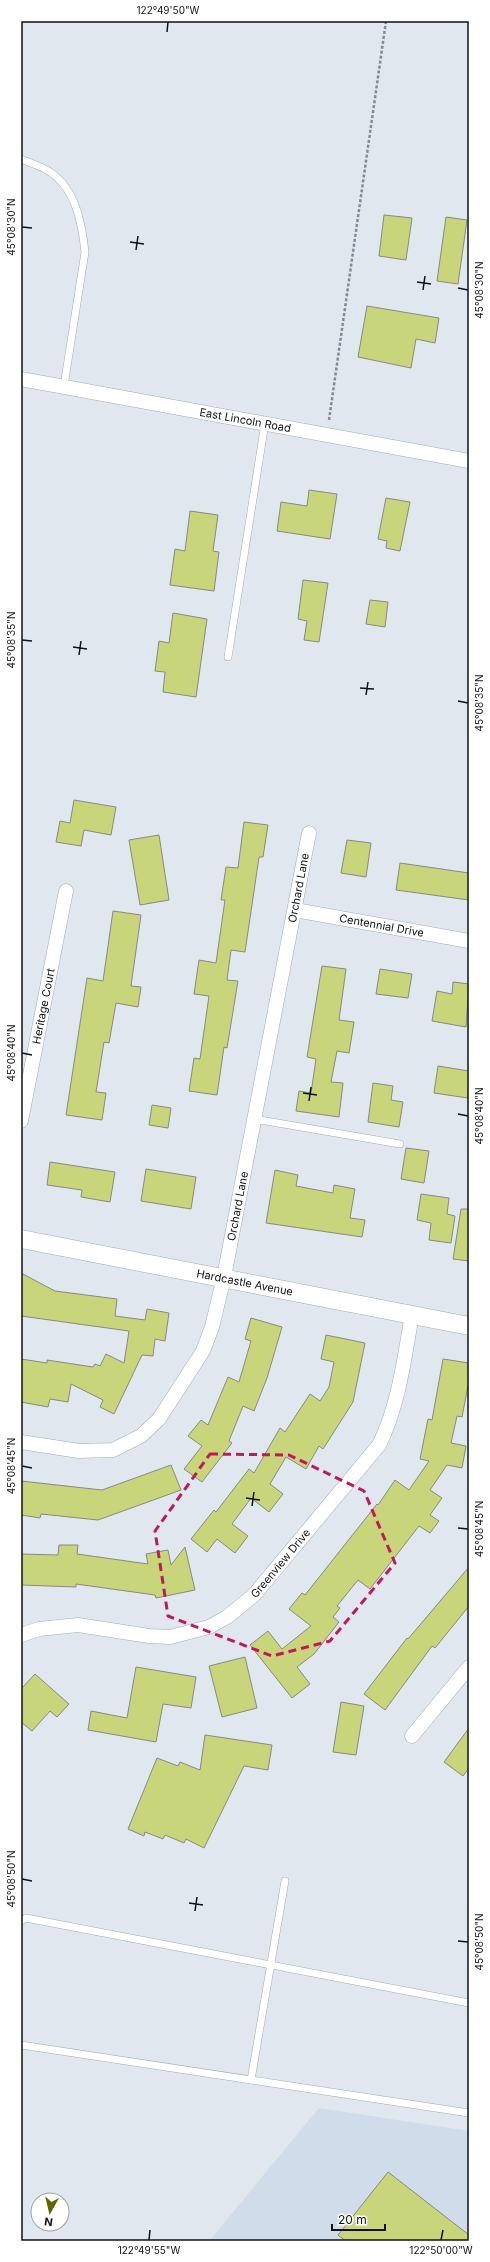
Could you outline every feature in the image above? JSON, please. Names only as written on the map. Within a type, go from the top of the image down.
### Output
[{"type":"street","name":"East Lincoln Road","points":[[21,379],[469,461]]},
{"type":"street","name":"Orchard Lane","points":[[21,1442],[79,1451],[113,1450],[142,1436],[159,1419],[203,1351],[212,1327],[224,1277],[309,833]]},
{"type":"street","name":"Heritage Court","points":[[21,1121],[66,891]]},
{"type":"street","name":"Centennial Drive","points":[[295,910],[469,941]]},
{"type":"street","name":"Hardcastle Avenue","points":[[21,1239],[224,1277],[469,1326]]},
{"type":"street","name":"Greenview Drive","points":[[21,1635],[39,1629],[78,1625],[149,1636],[170,1637],[209,1627],[242,1607],[379,1445],[388,1428],[396,1403],[412,1315]]},
{"type":"street","points":[[412,1736],[469,1667]]},
{"type":"lane","points":[[21,159],[50,172],[65,188],[75,205],[83,233],[85,252],[64,386]]},
{"type":"lane","points":[[228,657],[265,423]]},
{"type":"lane","points":[[254,1119],[400,1144]]},
{"type":"lane","points":[[252,2080],[285,1881]]},
{"type":"lane","points":[[21,1921],[26,1918],[469,2003]]},
{"type":"lane","points":[[21,2045],[469,2113]]},
{"type":"path","points":[[326,435],[386,21]]},
{"type":"highlighted area","points":[[210,1454],[289,1455],[364,1491],[395,1563],[330,1641],[272,1656],[168,1616],[155,1531]]},
{"type":"shaded area","points":[[319,2108],[469,2131],[469,2241],[209,2241]]},
{"type":"building","points":[[384,215],[412,218],[406,260],[379,256]]},
{"type":"building","points":[[446,217],[467,220],[458,284],[437,281]]},
{"type":"building","points":[[367,306],[439,318],[435,343],[416,339],[411,368],[358,357]]},
{"type":"building","points":[[309,490],[337,494],[330,539],[277,531],[281,502],[307,506]]},
{"type":"building","points":[[386,498],[410,502],[400,551],[386,548],[387,541],[378,539]]},
{"type":"building","points":[[190,511],[218,515],[213,551],[219,552],[214,591],[170,585],[175,549],[185,551]]},
{"type":"building","points":[[303,580],[328,583],[319,642],[304,640],[307,621],[298,619]]},
{"type":"building","points":[[370,600],[388,602],[385,627],[366,624]]},
{"type":"building","points":[[173,613],[207,619],[196,697],[163,692],[165,672],[155,671],[159,641],[169,643]]},
{"type":"building","points":[[74,800],[116,807],[111,835],[84,830],[81,846],[56,842],[60,821],[70,823]]},
{"type":"building","points":[[244,822],[268,825],[263,857],[259,857],[245,952],[231,950],[227,980],[238,981],[227,1048],[224,1047],[217,1095],[189,1091],[194,1058],[200,1059],[209,996],[194,994],[199,960],[216,963],[225,900],[221,900],[226,867],[238,868]]},
{"type":"building","points":[[159,835],[169,900],[140,905],[129,840]]},
{"type":"building","points":[[347,840],[371,843],[366,877],[341,873]]},
{"type":"building","points":[[400,863],[469,873],[469,900],[396,890]]},
{"type":"building","points":[[113,911],[141,915],[131,986],[141,987],[138,1007],[116,1003],[109,1043],[104,1042],[96,1092],[106,1093],[102,1120],[66,1115],[87,978],[103,981]]},
{"type":"building","points":[[322,966],[346,969],[339,1020],[354,1022],[349,1053],[337,1051],[331,1082],[343,1083],[339,1117],[296,1111],[299,1091],[311,1093],[316,1059],[307,1057]]},
{"type":"building","points":[[380,969],[412,974],[408,998],[376,994]]},
{"type":"building","points":[[453,982],[469,984],[466,1027],[432,1021],[437,991],[452,994]]},
{"type":"building","points":[[438,1066],[469,1071],[468,1098],[434,1093]]},
{"type":"building","points":[[373,1083],[393,1086],[391,1100],[403,1102],[399,1127],[368,1122]]},
{"type":"building","points":[[152,1105],[171,1108],[168,1128],[149,1125]]},
{"type":"building","points":[[406,1148],[429,1151],[424,1183],[401,1179]]},
{"type":"building","points":[[50,1162],[115,1172],[110,1202],[81,1197],[82,1190],[47,1185]]},
{"type":"building","points":[[146,1169],[196,1177],[191,1209],[141,1201]]},
{"type":"building","points":[[275,1170],[298,1175],[296,1186],[333,1193],[334,1185],[355,1189],[350,1218],[365,1220],[362,1237],[266,1223]]},
{"type":"building","points":[[421,1194],[449,1198],[447,1214],[455,1216],[451,1243],[429,1240],[431,1223],[417,1220]]},
{"type":"building","points":[[461,1209],[469,1209],[469,1261],[453,1259]]},
{"type":"building","points":[[21,1273],[55,1291],[117,1299],[115,1316],[145,1320],[147,1309],[169,1313],[165,1341],[155,1339],[153,1356],[142,1355],[114,1414],[100,1407],[103,1400],[71,1384],[68,1402],[50,1399],[48,1407],[21,1402],[21,1359],[47,1363],[47,1360],[93,1367],[95,1364],[100,1366],[106,1354],[124,1363],[129,1331],[21,1316]]},
{"type":"building","points":[[251,1318],[282,1327],[267,1378],[254,1411],[243,1406],[229,1441],[232,1443],[202,1482],[184,1469],[202,1446],[188,1436],[201,1420],[208,1425],[228,1377],[239,1382],[251,1341],[245,1339]]},
{"type":"building","points":[[326,1335],[365,1343],[353,1402],[323,1449],[319,1446],[306,1469],[286,1457],[270,1484],[283,1494],[269,1512],[251,1498],[232,1524],[248,1536],[235,1553],[217,1539],[207,1552],[191,1539],[214,1510],[216,1512],[249,1469],[254,1473],[280,1428],[285,1432],[310,1394],[320,1401],[329,1387],[334,1362],[321,1359]]},
{"type":"building","points":[[443,1359],[469,1363],[469,1381],[462,1417],[457,1416],[451,1443],[466,1446],[462,1468],[447,1465],[430,1490],[442,1498],[430,1515],[439,1521],[430,1533],[419,1526],[370,1589],[358,1580],[337,1606],[340,1608],[333,1617],[339,1622],[314,1654],[297,1667],[310,1684],[292,1698],[250,1645],[268,1631],[282,1649],[311,1626],[289,1609],[302,1593],[305,1595],[377,1504],[378,1505],[395,1480],[409,1490],[429,1461],[420,1459],[428,1419],[432,1420]]},
{"type":"building","points":[[171,1465],[181,1490],[98,1520],[41,1514],[40,1518],[21,1515],[21,1481],[102,1490]]},
{"type":"building","points":[[59,1545],[78,1545],[77,1554],[148,1564],[146,1554],[168,1550],[171,1565],[185,1547],[195,1590],[156,1598],[155,1595],[76,1584],[76,1587],[21,1585],[21,1554],[58,1555]]},
{"type":"building","points":[[469,1567],[469,1606],[435,1648],[432,1646],[385,1710],[364,1694],[407,1638],[408,1639]]},
{"type":"building","points":[[245,1657],[257,1708],[222,1717],[209,1666]]},
{"type":"building","points":[[136,1667],[196,1677],[191,1708],[163,1704],[156,1742],[88,1730],[91,1711],[127,1718]]},
{"type":"building","points":[[35,1674],[69,1704],[57,1717],[50,1711],[32,1731],[21,1722],[21,1689]]},
{"type":"building","points":[[341,1702],[364,1706],[356,1755],[333,1752]]},
{"type":"building","points":[[469,1728],[469,1768],[463,1776],[444,1762]]},
{"type":"building","points":[[205,1735],[272,1745],[268,1770],[244,1766],[204,1848],[186,1839],[184,1843],[165,1835],[163,1839],[145,1832],[144,1836],[128,1829],[157,1758],[178,1766],[180,1762],[200,1770]]},
{"type":"building","points":[[388,2172],[469,2235],[469,2241],[346,2241],[338,2235]]}]
